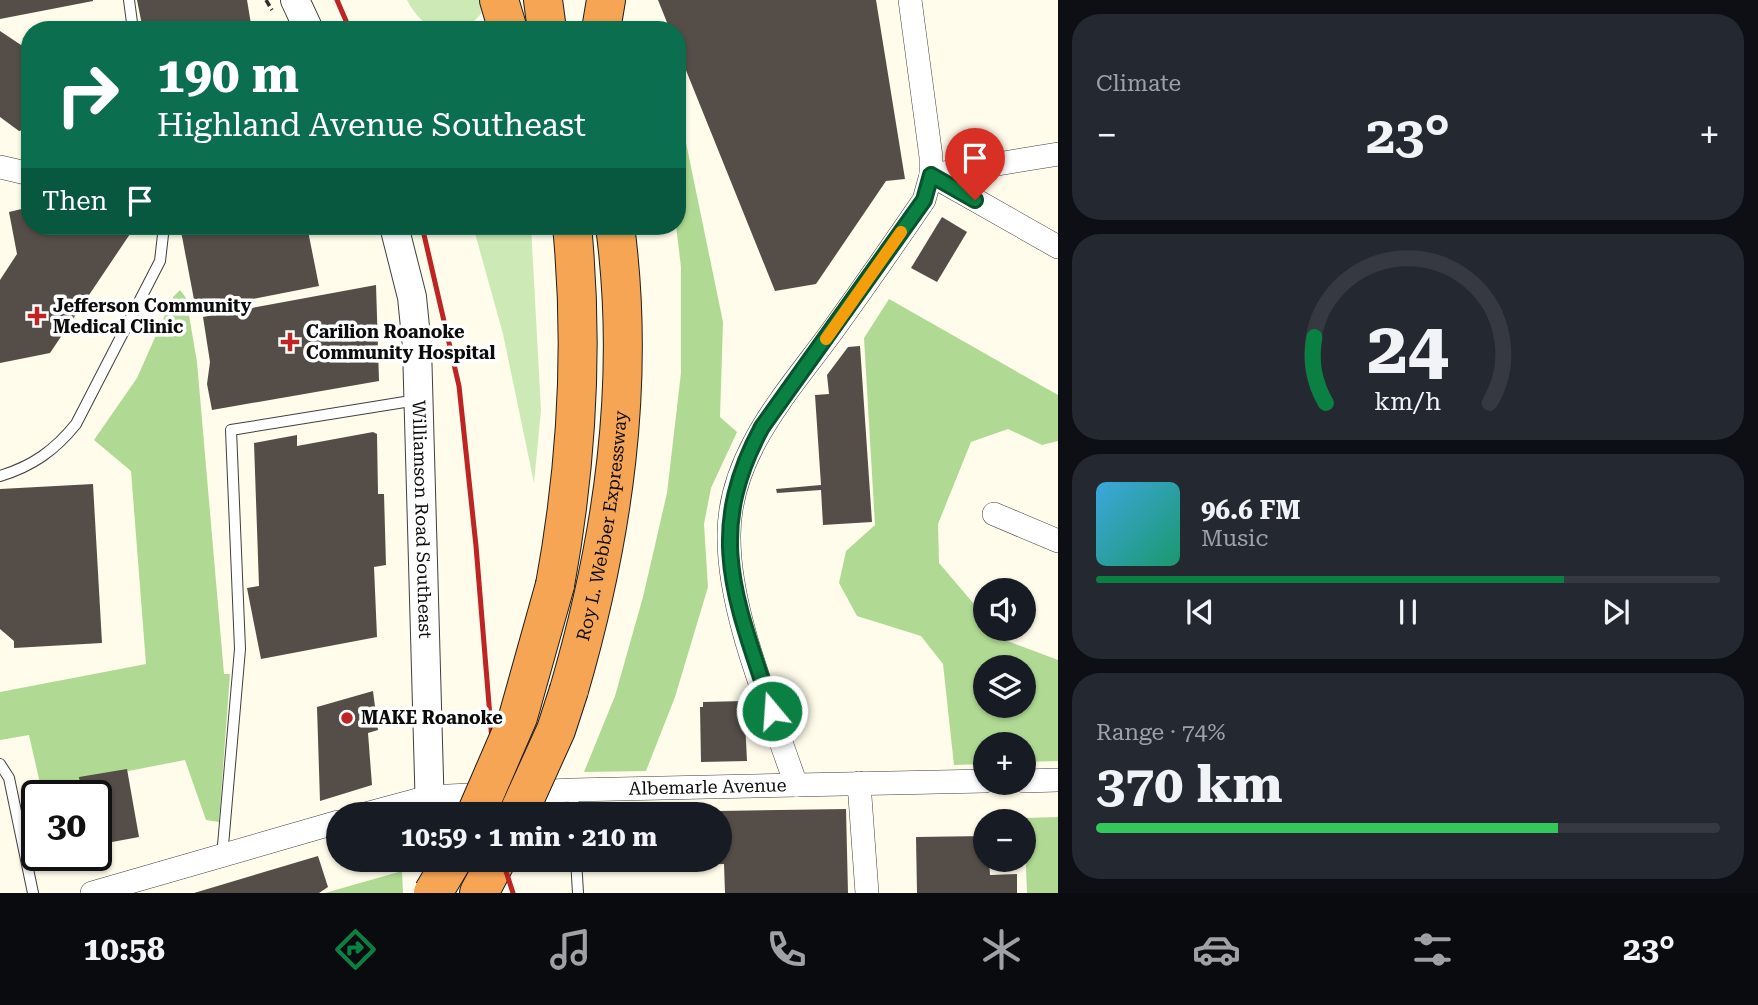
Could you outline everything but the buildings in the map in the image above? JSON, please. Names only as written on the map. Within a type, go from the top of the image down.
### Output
[{"type":"highway","points":[[499,0],[505,21]]},
{"type":"highway","points":[[543,0],[546,21]]},
{"type":"highway","points":[[586,0],[589,21]]},
{"type":"highway","points":[[602,21],[606,0]]},
{"type":"highway","name":"Roy L. Webber Expressway","points":[[481,802],[518,718],[555,585],[566,523],[577,425],[580,349],[573,235]]},
{"type":"highway","name":"Roy L. Webber Expressway","points":[[523,802],[556,730],[569,690],[603,557],[619,442],[622,333],[616,235]]},
{"type":"highway","points":[[434,893],[446,872]]},
{"type":"highway","points":[[480,893],[490,872]]},
{"type":"street","points":[[295,0],[305,21]]},
{"type":"street","points":[[796,785],[740,614],[732,576],[729,515],[736,484],[762,427],[924,200],[931,175],[909,0]]},
{"type":"street","points":[[931,175],[1058,153]]},
{"type":"street","points":[[0,167],[21,172]]},
{"type":"street","points":[[931,175],[1058,247]]},
{"type":"street","name":"Williamson Road Southeast","points":[[396,235],[412,297],[419,400],[429,802]]},
{"type":"street","points":[[994,514],[1058,541]]},
{"type":"street","points":[[1036,781],[1058,780]]},
{"type":"street","name":"Albemarle Avenue","points":[[458,802],[573,790],[973,781]]},
{"type":"street","points":[[859,783],[867,893]]},
{"type":"street","points":[[92,893],[326,826]]},
{"type":"street","points":[[433,872],[434,893]]},
{"type":"lane","points":[[129,0],[132,21]]},
{"type":"lane","points":[[0,476],[34,463],[57,447],[76,424],[160,261],[163,235]]},
{"type":"lane","points":[[222,857],[240,649],[231,430],[419,400]]},
{"type":"lane","points":[[0,764],[9,778],[33,893]]},
{"type":"lane","points":[[573,790],[574,802]]},
{"type":"lane","points":[[577,872],[578,893]]},
{"type":"green space","points":[[407,0],[480,0],[481,14],[474,21],[423,21]]},
{"type":"green space","points":[[686,143],[723,322],[720,417],[737,432],[711,488],[704,524],[708,587],[675,697],[646,771],[584,772],[615,696],[643,597],[667,493],[681,373],[681,267],[677,235],[686,235]]},
{"type":"green space","points":[[476,235],[531,235],[541,410],[534,483],[503,334]]},
{"type":"green space","points":[[180,290],[186,298],[197,362],[224,674],[230,674],[219,822],[206,820],[185,760],[82,780],[39,780],[29,735],[0,740],[0,692],[146,664],[131,471],[94,440],[137,378],[173,297]]},
{"type":"green space","points":[[889,299],[1058,395],[1058,441],[1042,445],[1008,429],[971,442],[938,524],[939,563],[973,603],[973,641],[1008,641],[1058,660],[1058,761],[1036,762],[1036,732],[973,732],[973,764],[954,765],[943,664],[921,636],[857,616],[839,583],[846,551],[875,525],[864,338]]},
{"type":"green space","points":[[1058,817],[1058,893],[1027,893],[1026,872],[1036,872],[1036,818]]},
{"type":"green space","points":[[398,872],[402,872],[403,893],[325,893]]},
{"type":"railway","points":[[337,0],[346,21]]},
{"type":"railway","points":[[424,235],[459,386],[476,546],[497,802]]},
{"type":"railway","points":[[506,872],[513,893]]},
{"type":"slow traffic","points":[[826,339],[901,232]]},
{"type":"place","name":"Jefferson Community Medical Clinic","points":[[37,316]]},
{"type":"place","name":"Carilion Roanoke Community Hospital","points":[[290,342]]},
{"type":"place","name":"MAKE Roanoke","points":[[347,718]]},
{"type":"route","points":[[772,711],[740,614],[732,576],[729,515],[736,484],[747,455],[762,427],[924,200],[931,175],[975,200]]}]
